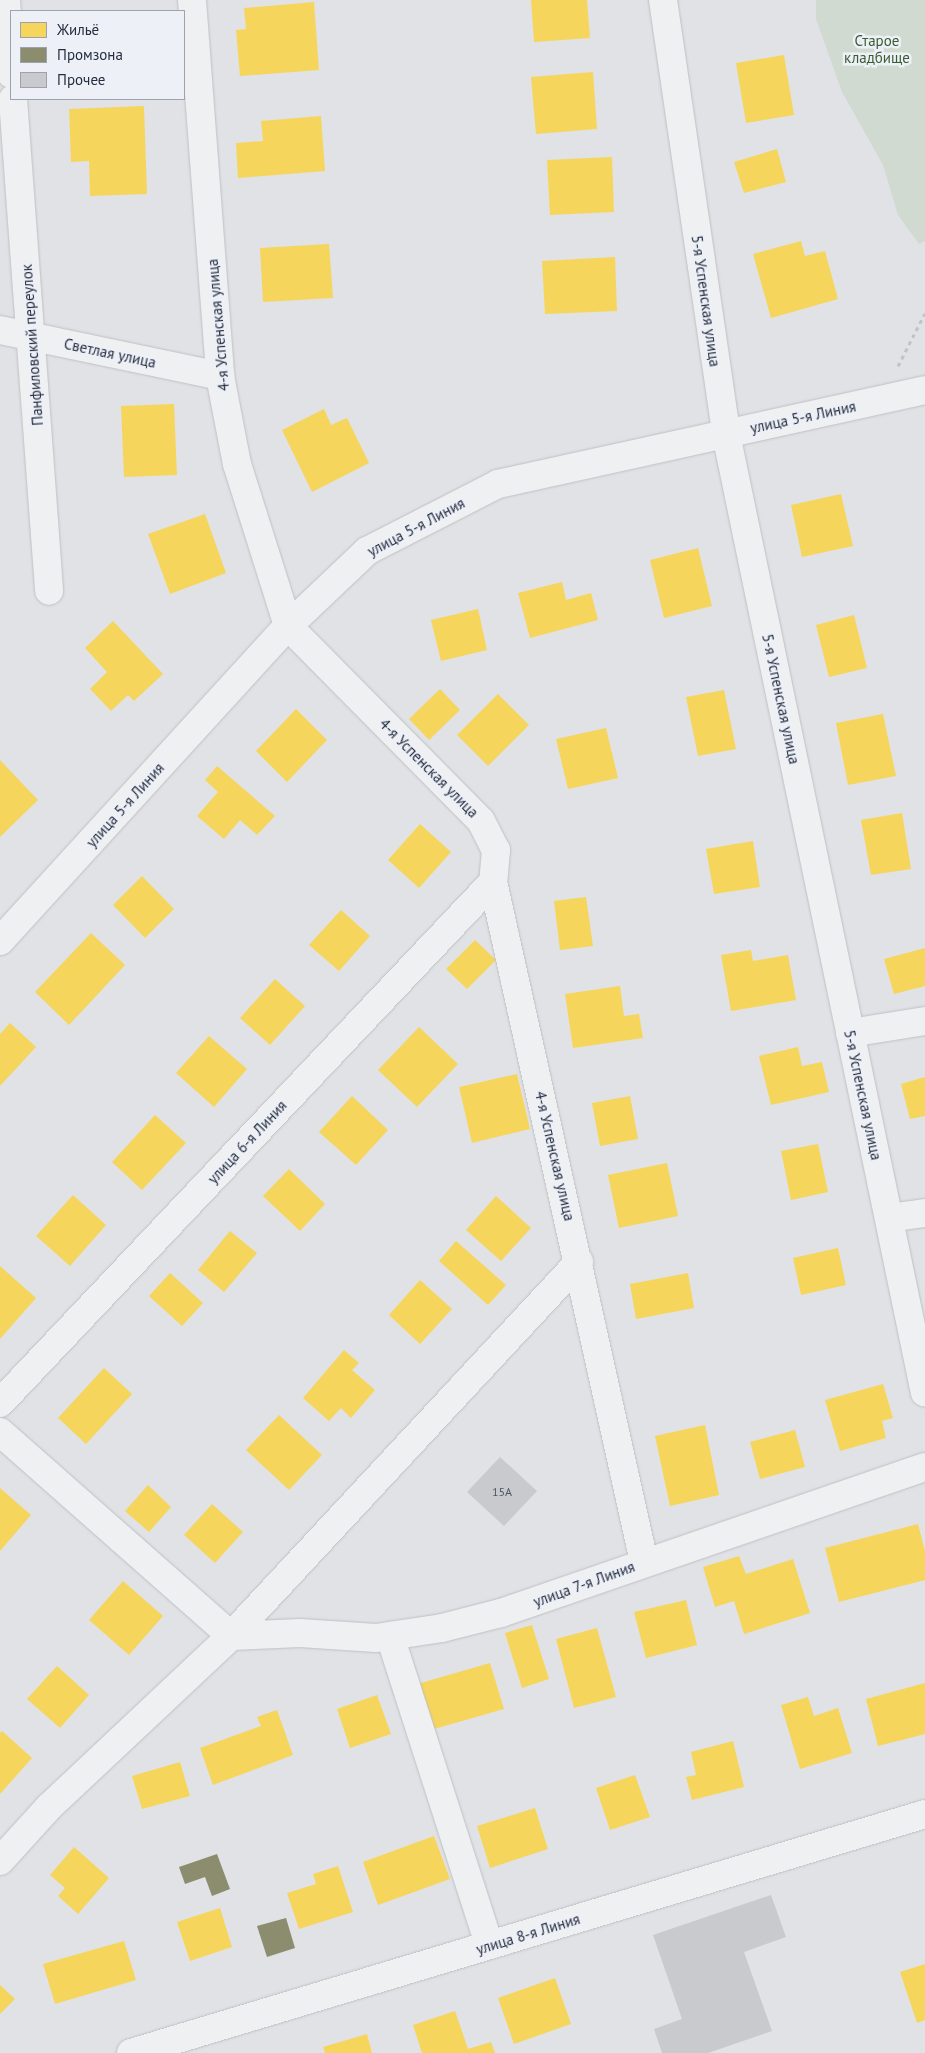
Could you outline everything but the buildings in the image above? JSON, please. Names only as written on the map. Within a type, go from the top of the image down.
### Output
[{"type":"street","points":[[6,0],[10,59]]},
{"type":"street","name":"4-я Успенская улица","points":[[192,0],[220,376],[237,464],[288,626],[481,821],[496,850],[493,882],[644,1562]]},
{"type":"street","name":"5-я Успенская улица","points":[[663,0],[726,434],[925,1393]]},
{"type":"street","name":"Панфиловский переулок","points":[[13,100],[50,591]]},
{"type":"street","name":"Светлая улица","points":[[0,330],[220,376]]},
{"type":"street","name":"улица 5-я Линия","points":[[0,941],[288,626],[367,551],[498,484],[925,390]]},
{"type":"street","name":"улица 6-я Линия","points":[[0,1402],[493,882]]},
{"type":"street","points":[[850,1033],[925,1021]]},
{"type":"street","points":[[889,1218],[925,1213]]},
{"type":"street","points":[[0,1861],[49,1807],[231,1636],[578,1262]]},
{"type":"street","points":[[0,1432],[231,1636]]},
{"type":"street","name":"улица 7-я Линия","points":[[231,1636],[300,1633],[376,1638],[442,1628],[500,1613],[925,1467]]},
{"type":"street","points":[[390,1636],[490,1945]]},
{"type":"street","name":"улица 8-я Линия","points":[[131,2053],[925,1814]]},
{"type":"green space","name":"Старое кладбище","points":[[816,0],[925,0],[925,241],[919,244],[898,215],[883,165],[842,92],[816,19]]}]
